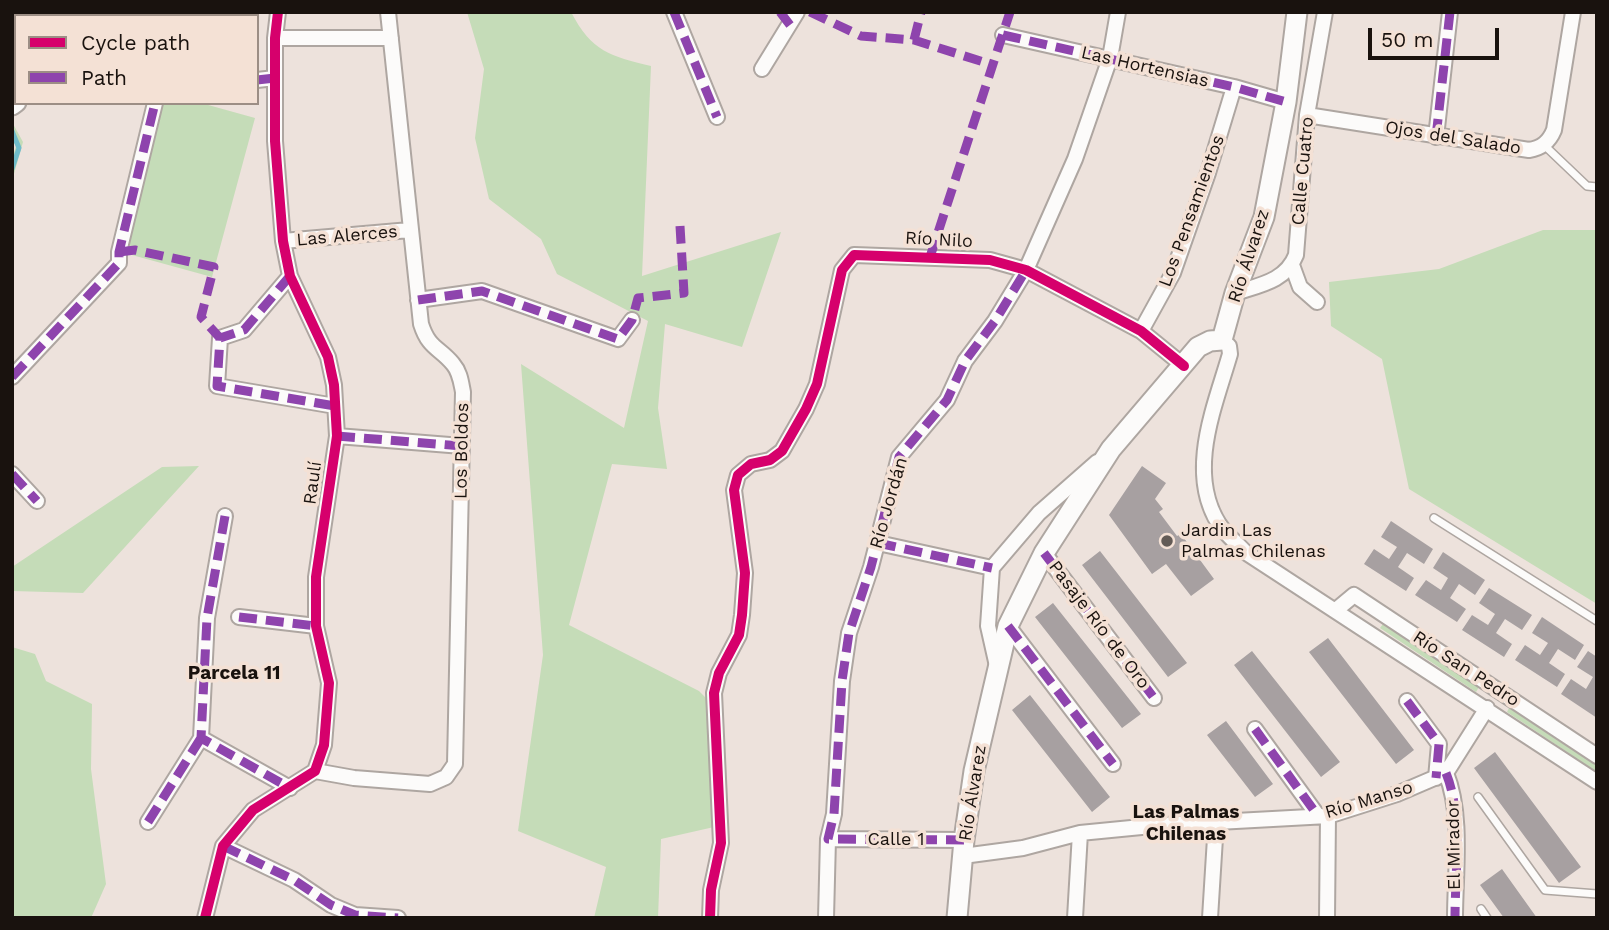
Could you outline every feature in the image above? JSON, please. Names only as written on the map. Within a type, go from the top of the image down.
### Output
[{"type":"street","name":"Raulí","points":[[278,12],[275,38],[275,141],[283,241],[290,276],[328,357],[334,385],[337,436],[316,577],[316,626],[329,683],[324,745],[315,771]]},
{"type":"street","name":"Los Boldos","points":[[315,771],[354,778],[430,784],[446,777],[455,764],[463,392],[460,377],[453,364],[431,345],[424,334],[410,230],[388,12]]},
{"type":"street","points":[[674,12],[717,117]]},
{"type":"street","points":[[762,69],[794,18],[780,12]]},
{"type":"street","name":"Río Jordán","points":[[825,918],[828,839],[834,814],[842,681],[849,633],[878,543],[899,457],[947,400],[965,361],[995,321],[1026,270],[1075,159],[1110,58],[1118,12]]},
{"type":"street","name":"Río Álvarez","points":[[998,669],[988,626],[992,568],[1039,513],[1111,449],[1198,347],[1210,341],[1222,340],[1235,293],[1264,216],[1286,102],[1297,12]]},
{"type":"street","name":"Calle Cuatro","points":[[1292,265],[1296,255],[1307,115],[1325,12]]},
{"type":"street","points":[[1436,137],[1450,12]]},
{"type":"street","name":"Ojos del Salado","points":[[1307,115],[1528,150],[1544,145],[1554,130],[1573,12]]},
{"type":"street","name":"Las Hortensias","points":[[1003,34],[1286,102]]},
{"type":"street","points":[[275,38],[391,38]]},
{"type":"street","points":[[259,80],[275,78]]},
{"type":"street","name":"Los Pensamientos","points":[[1141,331],[1173,273],[1234,88]]},
{"type":"street","points":[[12,377],[119,263],[118,252],[155,105]]},
{"type":"street","name":"Las Alerces","points":[[283,241],[410,230]]},
{"type":"street","name":"Río Nilo","points":[[710,918],[711,890],[721,843],[714,692],[719,673],[739,635],[746,573],[734,490],[738,475],[751,464],[770,460],[782,451],[793,433],[817,384],[842,270],[854,255],[990,260],[1026,270],[1141,331],[1184,366]]},
{"type":"street","points":[[1235,293],[1272,281],[1285,274],[1292,265]]},
{"type":"street","points":[[1292,265],[1300,287],[1317,302]]},
{"type":"street","points":[[290,276],[244,330],[220,338],[217,386],[335,406]]},
{"type":"street","points":[[418,300],[482,292],[618,339],[632,320]]},
{"type":"street","name":"Río San Pedro","points":[[1222,340],[1229,346],[1230,354],[1206,441],[1204,480],[1219,524],[1245,552],[1488,708],[1597,782]]},
{"type":"street","points":[[337,436],[463,446]]},
{"type":"street","name":"Río Álvarez","points":[[957,918],[974,771],[1008,626],[1044,553],[1111,449]]},
{"type":"street","points":[[12,474],[37,501]]},
{"type":"street","points":[[148,822],[201,738],[207,618],[225,516]]},
{"type":"street","points":[[878,543],[992,568]]},
{"type":"street","name":"Pasaje Río de Oro","points":[[1044,553],[1154,698]]},
{"type":"street","name":"Río San Pedro","points":[[1336,610],[1354,595],[1597,755]]},
{"type":"street","points":[[239,617],[316,626]]},
{"type":"street","points":[[1008,626],[1113,764]]},
{"type":"street","name":"El Mirador","points":[[1407,701],[1439,744],[1441,776],[1453,790],[1455,918]]},
{"type":"street","points":[[1441,776],[1488,708]]},
{"type":"street","points":[[1255,729],[1323,816],[1327,918]]},
{"type":"street","points":[[201,738],[290,788]]},
{"type":"street","points":[[205,918],[223,846],[253,810],[315,771]]},
{"type":"street","name":"Río Manso","points":[[963,848],[1023,848],[1080,833],[1162,825],[1323,816],[1396,794],[1441,776]]},
{"type":"street","points":[[1210,918],[1216,822]]},
{"type":"street","points":[[1075,918],[1080,833]]},
{"type":"street","name":"Calle 1","points":[[828,839],[963,848]]},
{"type":"street","points":[[223,846],[294,880],[331,905],[355,915],[398,918]]},
{"type":"lane","points":[[1544,145],[1587,186],[1597,187]]},
{"type":"lane","points":[[1434,518],[1597,621]]},
{"type":"lane","points":[[1478,797],[1545,890],[1597,894]]},
{"type":"lane","points":[[1481,909],[1487,918]]},
{"type":"green space","points":[[12,12],[125,12],[14,14],[12,84]]},
{"type":"green space","points":[[467,12],[571,12],[595,44],[613,55],[651,66],[642,276],[781,232],[742,347],[665,324],[658,408],[667,469],[612,464],[569,625],[699,691],[712,704],[714,827],[661,839],[658,918],[594,918],[606,867],[518,831],[543,655],[521,364],[624,428],[648,321],[557,274],[541,239],[489,199],[475,138],[484,69]]},
{"type":"green space","points":[[161,105],[208,105],[255,118],[212,277],[121,252]]},
{"type":"green space","points":[[12,122],[23,142],[12,181],[12,159],[16,146],[12,140]]},
{"type":"green space","points":[[1543,230],[1597,230],[1597,604],[1409,489],[1382,359],[1331,326],[1329,282],[1439,269]]},
{"type":"green space","points":[[199,466],[83,593],[12,591],[12,567],[162,467]]},
{"type":"green space","points":[[1383,624],[1479,687],[1476,692],[1380,628]]},
{"type":"green space","points":[[12,647],[35,654],[46,681],[92,704],[91,769],[106,884],[91,918],[12,918]]},
{"type":"green space","points":[[1509,708],[1597,766],[1597,772],[1507,712]]},
{"type":"building","points":[[1142,466],[1166,483],[1155,499],[1163,509],[1159,512],[1177,536],[1181,534],[1214,579],[1191,596],[1166,564],[1152,574],[1109,515]]},
{"type":"building","points":[[1391,521],[1433,549],[1424,564],[1407,553],[1398,567],[1414,578],[1406,591],[1364,564],[1374,549],[1389,559],[1397,547],[1381,537]]},
{"type":"building","points":[[1100,551],[1187,663],[1168,677],[1082,565]]},
{"type":"building","points":[[1443,552],[1485,580],[1475,595],[1459,584],[1450,598],[1466,609],[1457,622],[1415,595],[1426,580],[1441,590],[1448,578],[1433,568]]},
{"type":"building","points":[[1489,588],[1532,615],[1522,630],[1505,619],[1496,633],[1512,644],[1504,657],[1462,630],[1472,615],[1488,625],[1495,614],[1479,603]]},
{"type":"building","points":[[1053,603],[1141,714],[1122,728],[1035,617]]},
{"type":"building","points":[[1542,617],[1584,645],[1575,660],[1558,649],[1549,663],[1565,674],[1557,687],[1515,660],[1525,645],[1540,655],[1548,643],[1532,633]]},
{"type":"building","points":[[1328,638],[1414,750],[1396,764],[1309,652]]},
{"type":"building","points":[[1252,651],[1340,762],[1321,777],[1234,665]]},
{"type":"building","points":[[1588,651],[1597,657],[1597,718],[1561,694],[1571,679],[1586,689],[1593,677],[1577,667]]},
{"type":"building","points":[[1030,695],[1110,797],[1092,812],[1012,710]]},
{"type":"building","points":[[1226,721],[1273,784],[1255,797],[1207,735]]},
{"type":"building","points":[[1495,752],[1581,867],[1559,883],[1474,768]]},
{"type":"building","points":[[1502,869],[1537,918],[1504,918],[1480,885]]},
{"type":"waterway","points":[[12,89],[14,84]]},
{"type":"waterway","points":[[12,131],[19,148],[12,169]]},
{"type":"marked path","points":[[674,12],[717,117]]},
{"type":"marked path","points":[[780,12],[790,25]]},
{"type":"marked path","points":[[810,12],[861,36],[914,40],[993,65]]},
{"type":"marked path","points":[[914,40],[921,12]]},
{"type":"marked path","points":[[930,257],[1010,12]]},
{"type":"marked path","points":[[1436,137],[1450,12]]},
{"type":"marked path","points":[[1003,35],[1234,87],[1286,102]]},
{"type":"marked path","points":[[259,80],[275,78]]},
{"type":"marked path","points":[[12,377],[119,263],[119,252],[155,105]]},
{"type":"marked path","points":[[418,300],[482,291],[618,339],[632,320],[638,298],[684,293],[680,226]]},
{"type":"marked path","points":[[119,252],[135,250],[214,267],[201,317],[220,338]]},
{"type":"marked path","points":[[964,840],[828,839],[834,814],[842,681],[849,633],[871,567],[899,457],[947,400],[965,361],[995,321],[1026,270]]},
{"type":"marked path","points":[[290,276],[244,330],[220,338],[217,386],[335,406]]},
{"type":"marked path","points":[[337,436],[462,446]]},
{"type":"marked path","points":[[12,474],[37,501]]},
{"type":"marked path","points":[[225,516],[207,618],[201,738],[290,788]]},
{"type":"marked path","points":[[878,543],[992,568]]},
{"type":"marked path","points":[[1044,553],[1154,698]]},
{"type":"marked path","points":[[239,617],[316,626]]},
{"type":"marked path","points":[[1008,626],[1113,764]]},
{"type":"marked path","points":[[1407,701],[1439,744],[1436,778]]},
{"type":"marked path","points":[[1255,729],[1318,816]]},
{"type":"marked path","points":[[148,822],[201,738]]},
{"type":"marked path","points":[[1446,773],[1455,807],[1455,918]]},
{"type":"marked path","points":[[223,846],[294,880],[331,905],[355,915],[398,918]]},
{"type":"cycle path","points":[[205,918],[223,846],[253,810],[315,771],[324,745],[329,683],[316,626],[316,577],[337,436],[334,385],[328,357],[290,276],[283,241],[275,141],[275,38],[278,12]]},
{"type":"cycle path","points":[[710,918],[711,890],[721,843],[714,693],[719,673],[739,635],[745,573],[734,490],[738,475],[751,464],[770,460],[782,451],[806,409],[817,384],[842,270],[854,255],[990,260],[1026,270],[1141,331],[1184,366]]},
{"type":"place","name":"Jardin Las Palmas Chilenas","points":[[1167,541]]},
{"type":"district","name":"Parcela 11","points":[[234,673]]},
{"type":"district","name":"Las Palmas Chilenas","points":[[1186,823]]}]
